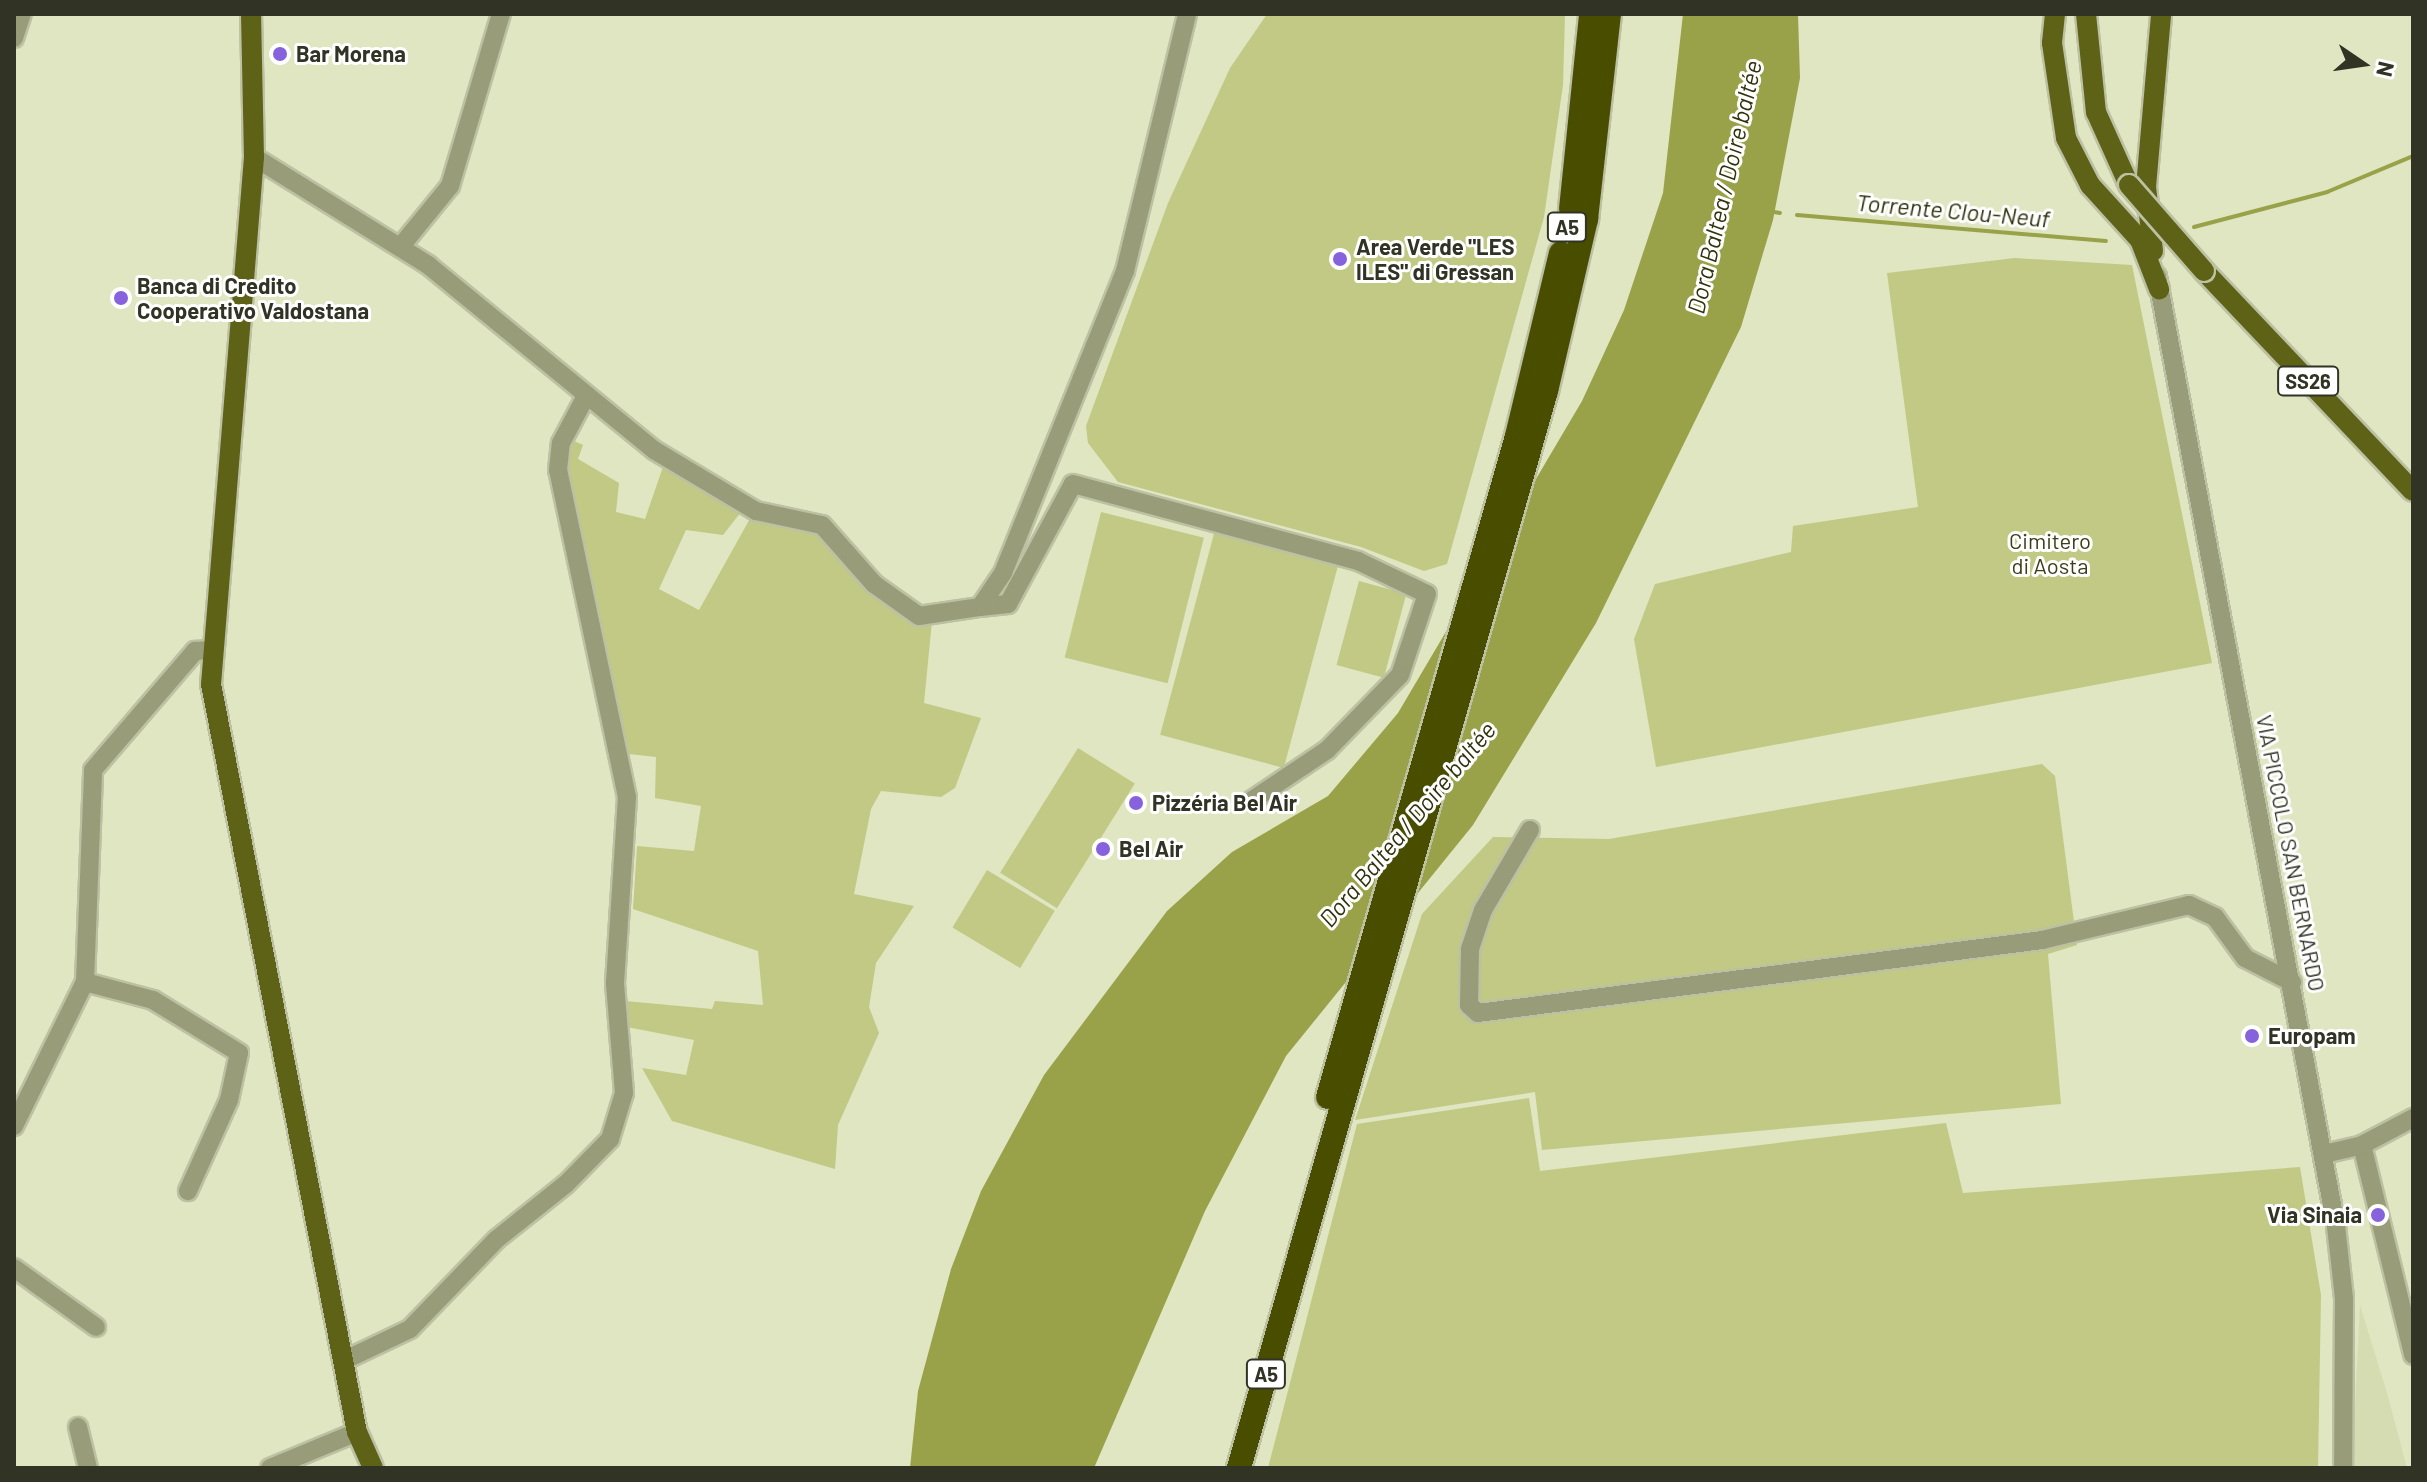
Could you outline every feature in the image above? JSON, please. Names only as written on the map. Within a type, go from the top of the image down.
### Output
[{"type":"highway","name":"A5","points":[[1239,1468],[1284,1282],[1517,436],[1571,213],[1591,14]]},
{"type":"highway","name":"A5","points":[[1222,1468],[1284,1282],[1546,391],[1586,219],[1609,14]]},
{"type":"main road","points":[[251,14],[254,157],[211,650],[211,684],[357,1432],[373,1468]]},
{"type":"main road","points":[[2055,14],[2052,43],[2066,138],[2090,185],[2140,240],[2159,289]]},
{"type":"main road","name":"SS26","points":[[2086,14],[2096,112],[2129,185],[2204,271],[2413,491]]},
{"type":"main road","points":[[2153,251],[2149,216],[2161,14]]},
{"type":"main road","points":[[2126,224],[2149,216]]},
{"type":"street","points":[[14,38],[22,14]]},
{"type":"street","points":[[401,246],[450,186],[501,14]]},
{"type":"street","points":[[980,607],[1003,573],[1125,271],[1187,14]]},
{"type":"street","points":[[254,157],[329,209],[401,246],[654,450],[756,511],[822,525],[874,584],[919,616],[1008,604],[1073,484],[1358,561],[1427,594],[1400,675],[1327,750],[1251,801]]},
{"type":"street","name":"VIA PICCOLO SAN BERNARDO","points":[[2153,251],[2324,1154],[2344,1299],[2343,1468]]},
{"type":"street","points":[[343,1361],[410,1329],[497,1239],[566,1184],[610,1139],[624,1093],[615,983],[627,797],[558,470],[561,443],[586,396]]},
{"type":"street","points":[[14,1126],[85,982],[93,770],[195,651],[211,650]]},
{"type":"street","points":[[1530,830],[1483,910],[1470,949],[1469,1005],[1478,1013],[2042,940],[2189,905],[2215,917],[2245,958],[2292,982]]},
{"type":"street","points":[[85,982],[153,1000],[239,1053],[229,1100],[188,1191]]},
{"type":"street","points":[[2324,1154],[2362,1145],[2413,1118]]},
{"type":"street","points":[[2362,1145],[2413,1355]]},
{"type":"street","points":[[14,1268],[96,1327]]},
{"type":"street","points":[[78,1427],[88,1468]]},
{"type":"street","points":[[270,1468],[357,1432]]},
{"type":"shaded area","points":[[2360,1305],[2387,1393],[2407,1468],[2352,1468]]},
{"type":"green space","name":"Area Verde \"LES ILES\" di Gressan","points":[[1267,14],[1565,14],[1563,85],[1544,217],[1447,564],[1424,571],[1361,547],[1118,482],[1088,443],[1086,426],[1168,203],[1230,68]]},
{"type":"green space","name":"Cimitero di Aosta","points":[[2015,258],[2132,265],[2212,663],[1656,767],[1634,639],[1655,584],[1791,552],[1793,526],[1918,507],[1887,273]]},
{"type":"green space","points":[[574,441],[583,445],[578,459],[619,483],[616,512],[645,519],[664,464],[741,512],[723,535],[686,530],[659,589],[699,610],[752,515],[816,528],[898,613],[932,621],[924,703],[981,718],[955,788],[941,797],[881,791],[871,809],[854,894],[914,906],[876,963],[869,1007],[879,1033],[838,1125],[835,1169],[672,1121],[642,1068],[686,1075],[694,1040],[627,1027],[625,1001],[712,1009],[715,1001],[763,1005],[758,951],[633,909],[637,846],[694,851],[701,806],[655,798],[656,757],[629,754],[567,463]]},
{"type":"green space","points":[[1101,512],[1204,538],[1168,683],[1065,658]]},
{"type":"green space","points":[[1215,530],[1339,563],[1284,768],[1160,735]]},
{"type":"green space","points":[[1359,581],[1406,594],[1384,678],[1336,665]]},
{"type":"green space","points":[[1078,748],[1135,784],[1057,908],[1000,873]]},
{"type":"green space","points":[[2042,764],[2055,776],[2077,945],[2048,954],[2061,1104],[1542,1150],[1535,1092],[1355,1120],[1422,914],[1493,837],[1609,839]]},
{"type":"green space","points":[[987,870],[1055,911],[1020,968],[952,927]]},
{"type":"green space","points":[[1529,1098],[1540,1171],[1946,1123],[1963,1193],[2300,1167],[2321,1295],[2318,1468],[1268,1468],[1357,1124]]},
{"type":"water","name":"Dora Baltea / Doire baltée","points":[[1683,14],[1798,14],[1800,78],[1773,220],[1741,327],[1596,623],[1473,825],[1286,1056],[1205,1211],[1094,1468],[910,1468],[918,1391],[951,1269],[981,1191],[1044,1075],[1167,911],[1232,852],[1328,796],[1398,713],[1582,401],[1624,310],[1663,193]]},
{"type":"waterway","name":"Torrente Clou-Neuf","points":[[2194,227],[2327,192],[2413,156]]},
{"type":"waterway","name":"Torrente Clou-Neuf","points":[[1774,212],[1780,213]]},
{"type":"waterway","name":"Torrente Clou-Neuf","points":[[1797,215],[2106,241]]},
{"type":"place","name":"Bar Morena","points":[[280,54]]},
{"type":"place","name":"Area Verde \"LES ILES\" di Gressan","points":[[1340,259]]},
{"type":"place","name":"Banca di Credito Cooperativo Valdostana","points":[[121,298]]},
{"type":"place","name":"Pizzéria Bel Air","points":[[1136,803]]},
{"type":"place","name":"Bel Air","points":[[1103,849]]},
{"type":"place","name":"Europam","points":[[2252,1036]]},
{"type":"place","name":"Via Sinaia","points":[[2378,1215]]}]
